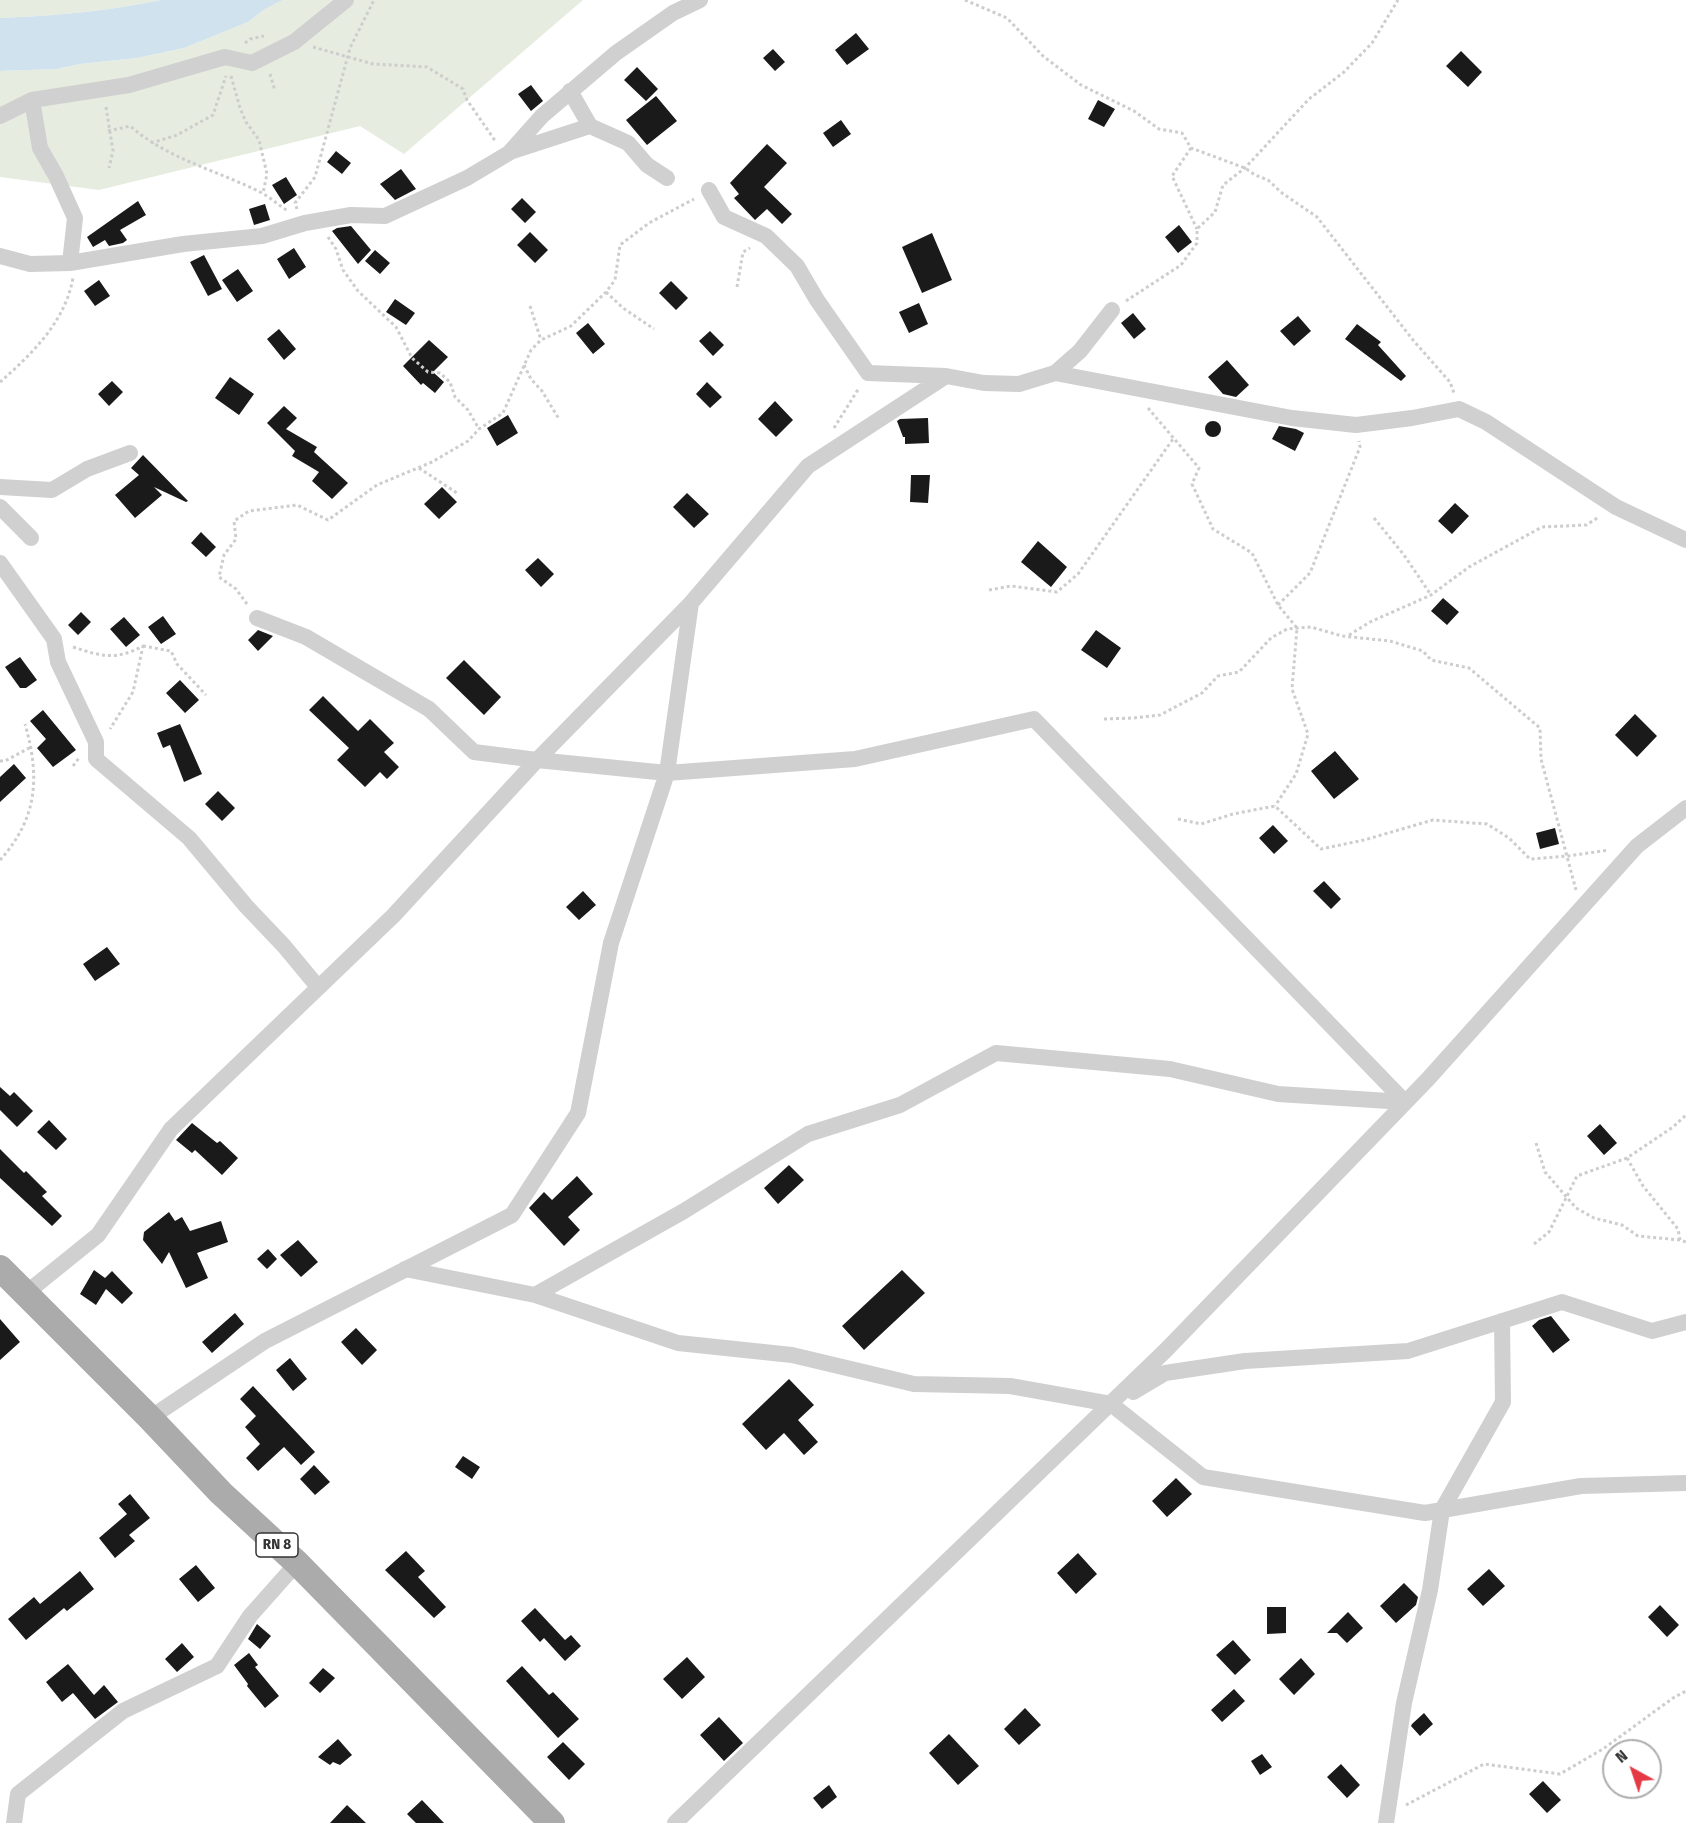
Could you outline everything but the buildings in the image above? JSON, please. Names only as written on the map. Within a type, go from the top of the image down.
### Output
[{"type":"main road","name":"RN 8","points":[[0,1268],[221,1493],[297,1563],[552,1823]]},
{"type":"street","points":[[0,116],[32,100],[129,85],[225,57],[229,63],[252,63],[294,42],[346,0]]},
{"type":"street","points":[[509,153],[542,117],[616,53],[673,13],[700,0]]},
{"type":"street","points":[[570,91],[590,126],[628,143],[646,165],[667,178]]},
{"type":"street","points":[[32,100],[40,148],[75,218],[70,263]]},
{"type":"street","points":[[0,256],[30,264],[70,263],[183,244],[262,236],[302,220],[351,215],[385,216],[467,178],[509,153],[590,126]]},
{"type":"street","points":[[709,190],[724,217],[766,236],[797,266],[817,300],[868,373],[946,376],[984,383],[1019,384],[1055,373],[1080,351],[1112,310]]},
{"type":"street","points":[[1055,373],[1292,418],[1356,425],[1459,409],[1486,422],[1616,507],[1686,540]]},
{"type":"street","points":[[25,1294],[98,1235],[171,1129],[393,916],[537,760],[691,603],[808,466],[946,376]]},
{"type":"street","points":[[0,487],[52,490],[87,469],[130,453]]},
{"type":"street","points":[[0,507],[31,538]]},
{"type":"street","points":[[0,563],[54,639],[58,662],[96,742],[96,759],[189,838],[318,987]]},
{"type":"street","points":[[150,1419],[265,1341],[512,1215],[578,1113],[611,943],[667,773],[691,603]]},
{"type":"street","points":[[257,618],[306,637],[429,709],[474,752],[667,773],[855,759],[1034,719],[1405,1102]]},
{"type":"street","points":[[675,1823],[1111,1404],[1428,1079],[1637,846],[1686,808]]},
{"type":"street","points":[[535,1294],[684,1211],[808,1134],[900,1105],[996,1053],[1170,1069],[1278,1094],[1405,1102]]},
{"type":"street","points":[[405,1269],[535,1294],[678,1343],[792,1355],[914,1384],[1010,1386],[1111,1404],[1203,1477],[1425,1513],[1581,1486],[1686,1483]]},
{"type":"street","points":[[1111,1404],[1165,1373],[1245,1362],[1408,1352],[1562,1302],[1652,1331],[1686,1322]]},
{"type":"street","points":[[1387,1816],[1404,1703],[1430,1590],[1442,1510],[1503,1402],[1502,1322]]},
{"type":"street","points":[[14,1823],[18,1794],[123,1711],[217,1666],[250,1616],[297,1563]]},
{"type":"path","points":[[302,220],[295,203],[315,177],[350,48],[374,0]]},
{"type":"path","points":[[965,0],[1007,18],[1043,56],[1081,85],[1134,111],[1159,129],[1182,133],[1191,148],[1245,168],[1268,180],[1282,193],[1317,217],[1413,340],[1450,382],[1459,409]]},
{"type":"path","points":[[1197,230],[1215,212],[1223,185],[1245,168],[1310,99],[1344,72],[1372,43],[1398,0]]},
{"type":"path","points":[[151,143],[177,135],[213,115],[229,63],[238,49],[250,39],[265,36],[271,80],[275,91]]},
{"type":"path","points":[[294,42],[373,64],[427,67],[463,89],[467,100],[492,139],[509,153]]},
{"type":"path","points":[[229,63],[240,108],[246,122],[259,140],[267,174],[264,193]]},
{"type":"path","points":[[109,87],[106,104],[108,131],[113,151],[109,168]]},
{"type":"path","points":[[108,131],[130,126],[151,143],[192,164],[264,193],[282,207],[325,233],[336,249],[343,270],[358,291],[396,327],[412,358],[429,372],[440,373],[450,382],[455,397],[468,410],[479,429]]},
{"type":"path","points":[[1112,310],[1181,265],[1197,243],[1197,230],[1172,176],[1191,148]]},
{"type":"path","points":[[257,618],[236,589],[219,577],[224,555],[236,539],[234,522],[249,511],[297,505],[328,520],[377,485],[419,468],[468,441],[479,429],[503,413],[531,350],[541,340],[571,326],[606,292],[615,280],[620,245],[650,223],[709,190]]},
{"type":"path","points":[[737,287],[743,252],[766,236]]},
{"type":"path","points":[[0,382],[45,339],[70,296],[74,277],[70,263]]},
{"type":"path","points":[[606,292],[623,308],[654,329]]},
{"type":"path","points":[[530,306],[541,340]]},
{"type":"path","points":[[524,365],[559,419]]},
{"type":"path","points":[[833,429],[868,373]]},
{"type":"path","points":[[1131,388],[1199,468],[1192,484],[1213,530],[1252,553],[1278,605],[1297,628],[1292,689],[1308,734],[1296,774],[1275,806],[1233,814],[1201,824],[1178,819]]},
{"type":"path","points":[[1278,605],[1310,573],[1360,447],[1356,425]]},
{"type":"path","points":[[989,590],[1011,586],[1057,592],[1078,574],[1173,439]]},
{"type":"path","points":[[419,468],[457,493]]},
{"type":"path","points":[[1347,636],[1370,622],[1431,595],[1469,567],[1542,527],[1586,525],[1616,507]]},
{"type":"path","points":[[1374,518],[1404,555],[1431,595]]},
{"type":"path","points":[[1104,719],[1160,715],[1202,693],[1218,676],[1239,672],[1271,638],[1297,628],[1311,627],[1347,636],[1390,641],[1423,651],[1431,660],[1469,668],[1540,728],[1541,759],[1581,909]]},
{"type":"path","points":[[54,639],[99,656],[126,655],[143,646],[171,651],[177,664],[206,695]]},
{"type":"path","points":[[73,766],[84,751],[111,729],[133,692],[143,646]]},
{"type":"path","points":[[0,860],[15,843],[30,813],[34,785],[32,747],[25,724]]},
{"type":"path","points":[[0,761],[5,761],[32,747]]},
{"type":"path","points":[[1275,806],[1321,849],[1364,840],[1433,820],[1487,824],[1509,838],[1530,859],[1637,846]]},
{"type":"path","points":[[1534,1244],[1549,1232],[1577,1176],[1627,1158],[1673,1127],[1686,1114]]},
{"type":"path","points":[[1536,1143],[1545,1172],[1576,1208],[1594,1218],[1622,1225],[1638,1236],[1686,1242]]},
{"type":"path","points":[[1627,1158],[1643,1186],[1678,1228],[1680,1240]]},
{"type":"path","points":[[1387,1816],[1484,1764],[1560,1774],[1604,1749],[1686,1691]]},
{"type":"shaded area","points":[[0,0],[161,0],[81,12],[0,18]]},
{"type":"shaded area","points":[[283,0],[583,0],[404,154],[360,126],[99,190],[0,177],[0,71],[57,69],[80,64],[137,58],[184,48],[248,22],[265,9]]},
{"type":"water","points":[[161,0],[283,0],[265,9],[248,22],[184,48],[137,58],[80,64],[57,69],[0,71],[0,18],[81,12]]}]
